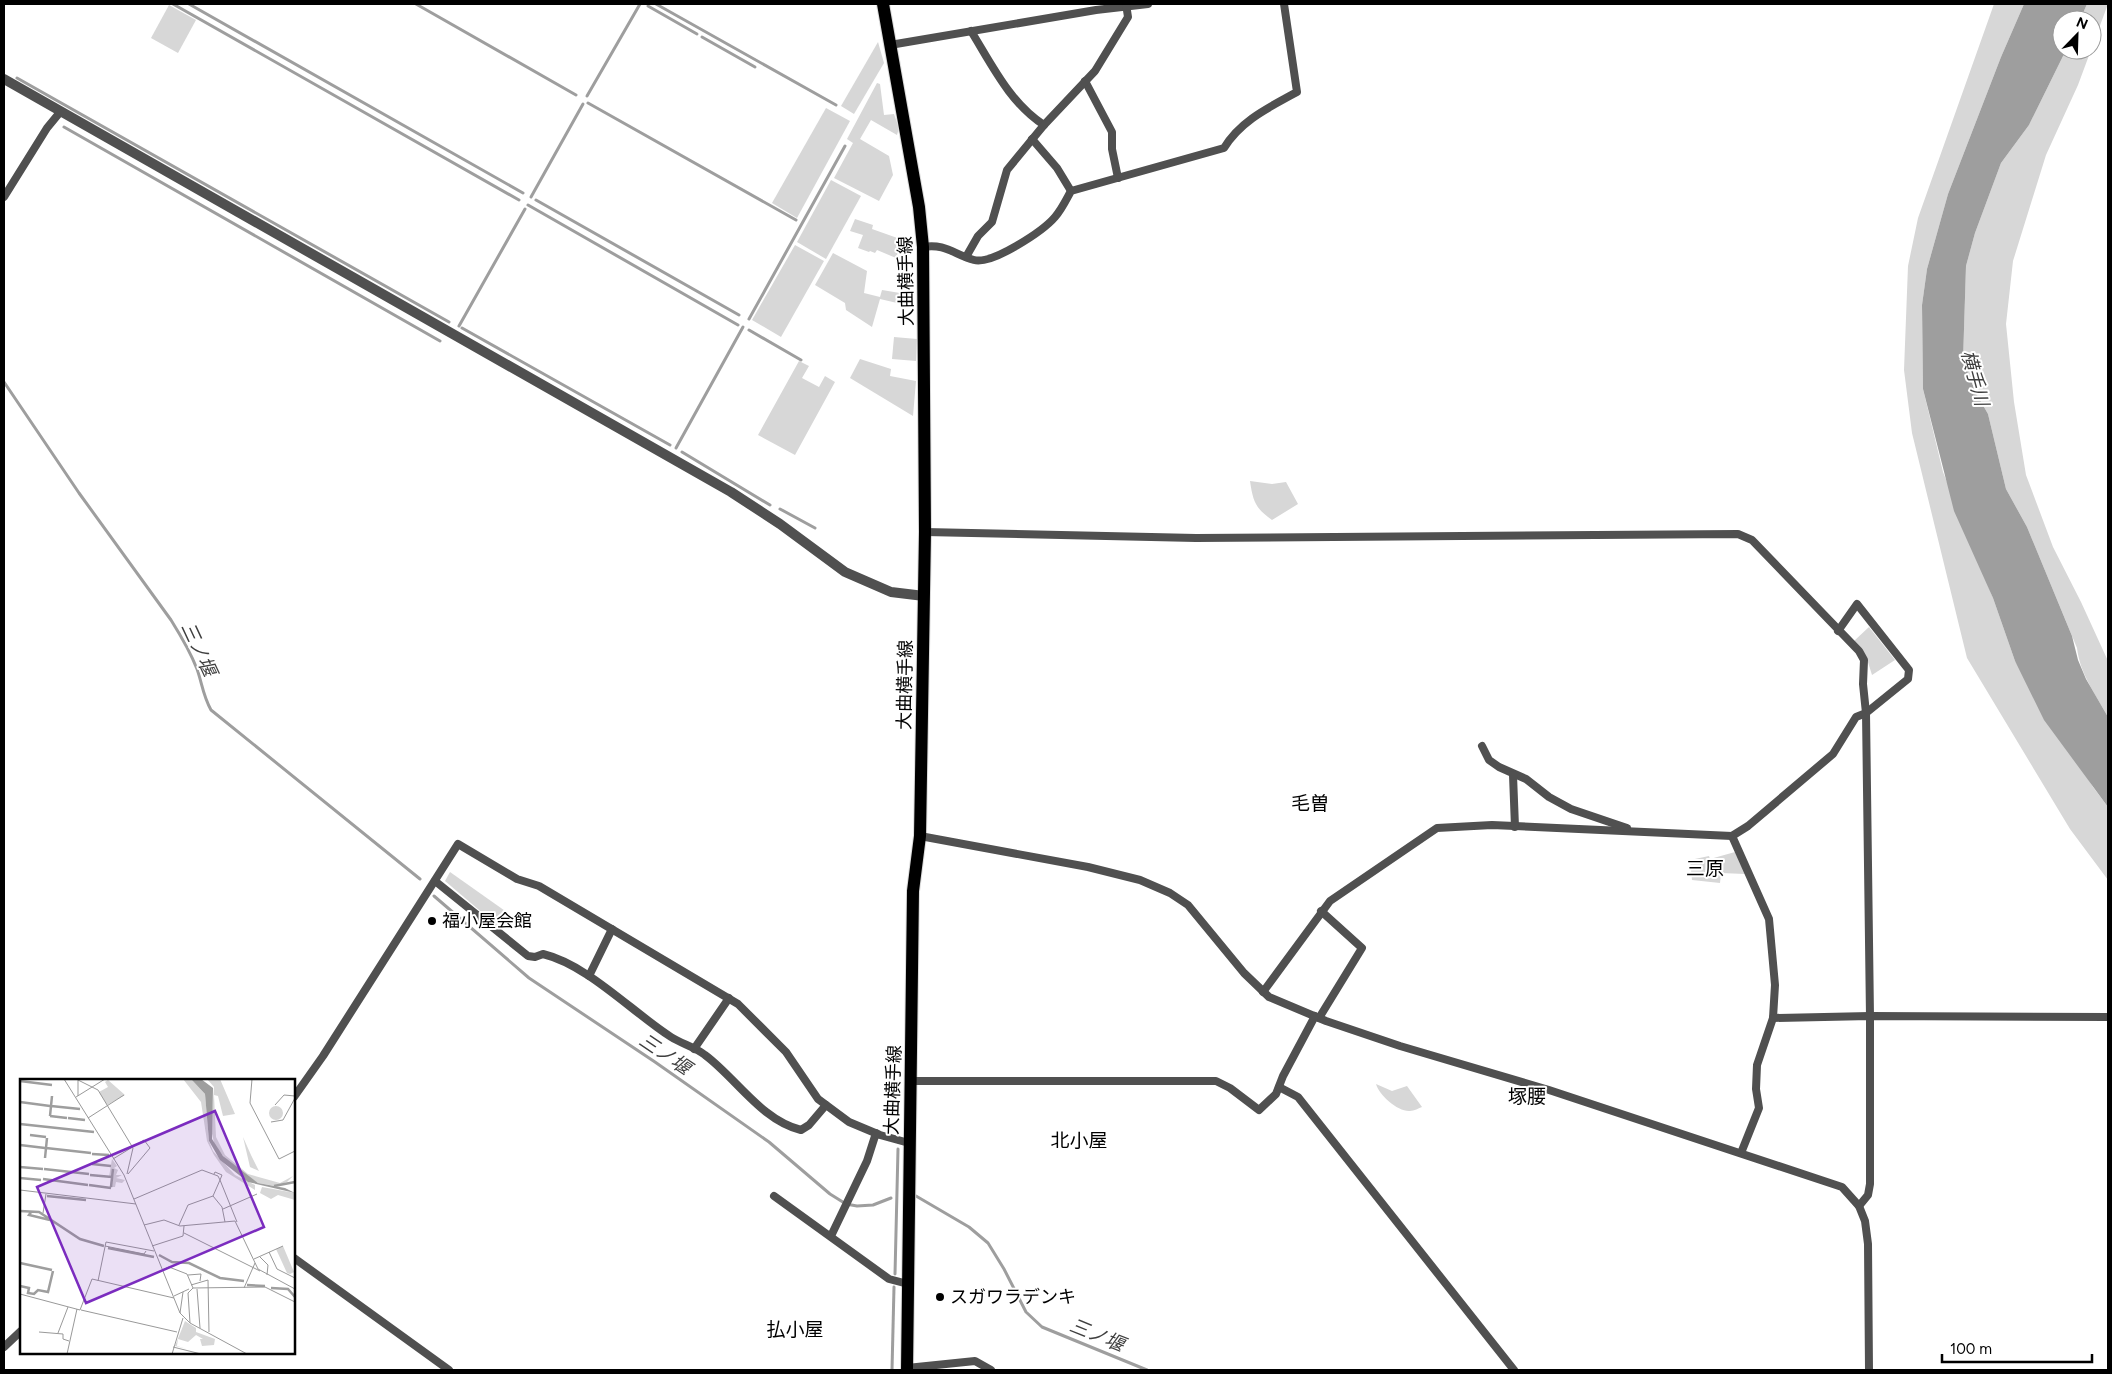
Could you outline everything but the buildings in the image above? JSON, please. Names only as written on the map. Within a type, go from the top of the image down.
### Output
[{"type":"main road","name":"大曲横手線","points":[[883,4],[919,207],[923,247],[925,532],[920,836],[913,890],[907,1369]]},
{"type":"street","points":[[890,45],[1126,5],[1148,4]]},
{"type":"street","points":[[923,247],[937,245],[976,261],[987,259],[1010,249],[1054,219],[1071,191],[1224,148],[1239,127],[1254,116],[1298,92],[1284,4]]},
{"type":"street","points":[[966,257],[978,236],[992,222],[1006,170],[1044,125],[1095,71],[1128,17],[1126,5]]},
{"type":"street","points":[[971,31],[1013,98],[1033,118],[1044,125]]},
{"type":"street","points":[[4,79],[731,492],[780,524],[811,549],[845,572],[891,592],[924,596]]},
{"type":"street","points":[[1085,81],[1112,132],[1112,149],[1118,178]]},
{"type":"street","points":[[4,197],[47,128],[62,111]]},
{"type":"street","points":[[1032,139],[1057,168],[1071,191]]},
{"type":"street","points":[[925,532],[1196,538],[1738,534],[1752,540],[1864,660],[1870,1016],[1870,1184],[1868,1195],[1859,1206]]},
{"type":"street","points":[[1263,992],[1330,901],[1437,828],[1492,825],[1732,836],[1748,826],[1833,754],[1856,717],[1866,713],[1908,679],[1909,670],[1856,604],[1838,631]]},
{"type":"street","points":[[1482,746],[1489,760],[1499,768],[1526,779],[1571,809],[1636,832]]},
{"type":"street","points":[[1513,775],[1516,827]]},
{"type":"street","points":[[920,836],[1088,867],[1140,880],[1170,893],[1188,905],[1244,973],[1269,998],[1400,1046],[1549,1090],[1842,1187],[1859,1206],[1865,1221],[1868,1244],[1869,1370]]},
{"type":"street","points":[[1732,836],[1769,920],[1775,985],[1773,1018],[1757,1065],[1756,1088],[1759,1108],[1741,1153]]},
{"type":"street","points":[[295,1096],[323,1056],[458,844],[517,879],[539,886],[729,998],[738,1004],[786,1052],[818,1099],[849,1122],[909,1143]]},
{"type":"street","points":[[435,881],[528,956],[536,957],[543,954],[552,956],[589,976],[665,1032],[705,1054],[752,1100],[792,1128],[801,1130],[809,1125],[826,1105]]},
{"type":"street","points":[[912,1081],[1216,1081],[1230,1088],[1259,1110],[1276,1094],[1317,1017],[1362,948],[1321,911]]},
{"type":"street","points":[[589,976],[612,929]]},
{"type":"street","points":[[694,1049],[729,998]]},
{"type":"street","points":[[1773,1018],[1870,1016],[2108,1017]]},
{"type":"street","points":[[1279,1087],[1298,1097],[1514,1370]]},
{"type":"street","points":[[831,1236],[867,1161],[876,1133]]},
{"type":"street","points":[[774,1196],[889,1279],[908,1284]]},
{"type":"street","points":[[295,1259],[448,1370]]},
{"type":"street","points":[[4,1347],[20,1332]]},
{"type":"street","points":[[907,1369],[975,1361],[991,1370]]},
{"type":"shaded area","points":[[1994,4],[2024,4],[2001,57],[1948,194],[1927,269],[1922,305],[1923,389],[1943,472],[1993,598],[2015,661],[2093,787],[2108,807],[2108,880],[2070,829],[1967,658],[1912,433],[1904,370],[1908,266],[1918,218]]},
{"type":"shaded area","points":[[2024,4],[2087,4],[2084,10],[2052,10],[2052,60],[2061,60],[2029,125],[2001,163],[1975,233],[1966,266],[1963,361],[1976,393],[1988,414],[2006,489],[2027,527],[2072,636],[2078,660],[2086,679],[2108,717],[2108,807],[2044,720],[2015,661],[1993,598],[1954,511],[1923,389],[1922,305],[1927,269],[1948,194],[2001,57]]},
{"type":"shaded area","points":[[2087,4],[2108,4],[2102,20],[2102,10],[2084,10]]},
{"type":"shaded area","points":[[169,5],[196,20],[178,53],[151,38]]},
{"type":"shaded area","points":[[878,42],[884,63],[854,114],[841,106]]},
{"type":"shaded area","points":[[2061,60],[2087,60],[2046,155],[2013,261],[2006,324],[2014,402],[2026,475],[2053,547],[2108,661],[2108,717],[2081,667],[2077,648],[2027,527],[2006,489],[1988,414],[1976,393],[1963,361],[1966,266],[1975,233],[2001,163],[2029,125]]},
{"type":"shaded area","points":[[877,83],[880,84],[884,115],[894,114],[899,128],[897,135],[871,120],[860,139],[889,156],[893,175],[879,201],[834,178],[853,143],[847,139]]},
{"type":"shaded area","points":[[826,108],[850,121],[797,218],[772,203]]},
{"type":"shaded area","points":[[831,180],[861,196],[826,259],[797,242]]},
{"type":"shaded area","points":[[855,219],[873,225],[872,229],[903,240],[896,258],[877,250],[875,253],[858,248],[863,235],[850,231]]},
{"type":"shaded area","points":[[795,245],[824,261],[781,337],[752,320]]},
{"type":"shaded area","points":[[833,253],[867,271],[864,293],[880,297],[882,290],[912,295],[910,306],[880,299],[872,327],[846,310],[845,303],[815,285]]},
{"type":"shaded area","points":[[894,337],[917,339],[916,361],[892,359]]},
{"type":"shaded area","points":[[860,359],[891,369],[890,376],[916,381],[913,416],[850,378]]},
{"type":"shaded area","points":[[799,361],[809,366],[802,378],[819,387],[825,376],[835,382],[795,455],[758,435]]},
{"type":"shaded area","points":[[1250,481],[1272,484],[1286,482],[1298,504],[1272,520],[1258,508],[1252,494]]},
{"type":"shaded area","points":[[1869,627],[1895,660],[1872,675],[1867,659],[1854,641]]},
{"type":"shaded area","points":[[1735,852],[1745,874],[1721,873],[1720,883],[1692,880],[1690,860],[1709,856],[1710,859]]},
{"type":"shaded area","points":[[450,872],[508,913],[499,927],[445,881]]},
{"type":"shaded area","points":[[1376,1084],[1392,1091],[1407,1086],[1422,1107],[1410,1111],[1400,1109],[1385,1098]]},
{"type":"waterway","points":[[173,4],[519,200]]},
{"type":"waterway","points":[[189,4],[523,193]]},
{"type":"waterway","points":[[416,4],[576,95]]},
{"type":"waterway","points":[[587,96],[640,4]]},
{"type":"waterway","points":[[656,4],[836,105]]},
{"type":"waterway","points":[[648,6],[697,34]]},
{"type":"waterway","points":[[702,37],[755,67]]},
{"type":"waterway","points":[[17,78],[449,322]]},
{"type":"waterway","points":[[588,103],[796,220]]},
{"type":"waterway","points":[[531,197],[583,104]]},
{"type":"waterway","points":[[64,127],[440,341]]},
{"type":"waterway","points":[[749,319],[845,146]]},
{"type":"waterway","points":[[536,200],[739,315]]},
{"type":"waterway","points":[[528,205],[738,325]]},
{"type":"waterway","points":[[459,326],[525,209]]},
{"type":"waterway","points":[[676,448],[743,327]]},
{"type":"waterway","points":[[462,328],[670,445]]},
{"type":"waterway","points":[[749,330],[801,360]]},
{"type":"waterway","name":"三ノ堰","points":[[4,382],[79,493],[171,620],[194,662],[211,710],[420,879]]},
{"type":"waterway","points":[[682,452],[770,505]]},
{"type":"waterway","points":[[780,509],[815,528]]},
{"type":"waterway","name":"三ノ堰","points":[[434,896],[529,978],[655,1062],[769,1142],[830,1194],[846,1204],[857,1206],[873,1205],[891,1198]]},
{"type":"waterway","points":[[895,1274],[898,1149]]},
{"type":"waterway","name":"三ノ堰","points":[[916,1196],[969,1227],[988,1243],[1026,1312],[1042,1327],[1147,1370]]},
{"type":"waterway","points":[[892,1370],[894,1287]]},
{"type":"place","name":"福小屋会館","points":[[432,921]]},
{"type":"place","name":"スガワラデンキ","points":[[940,1297]]},
{"type":"district","name":"毛曽","points":[[1310,803]]},
{"type":"district","name":"三原","points":[[1705,868]]},
{"type":"district","name":"塚腰","points":[[1527,1096]]},
{"type":"district","name":"北小屋","points":[[1079,1140]]},
{"type":"district","name":"払小屋","points":[[795,1329]]},
{"type":"water label","name":"横手川","points":[[1975,378]]}]
